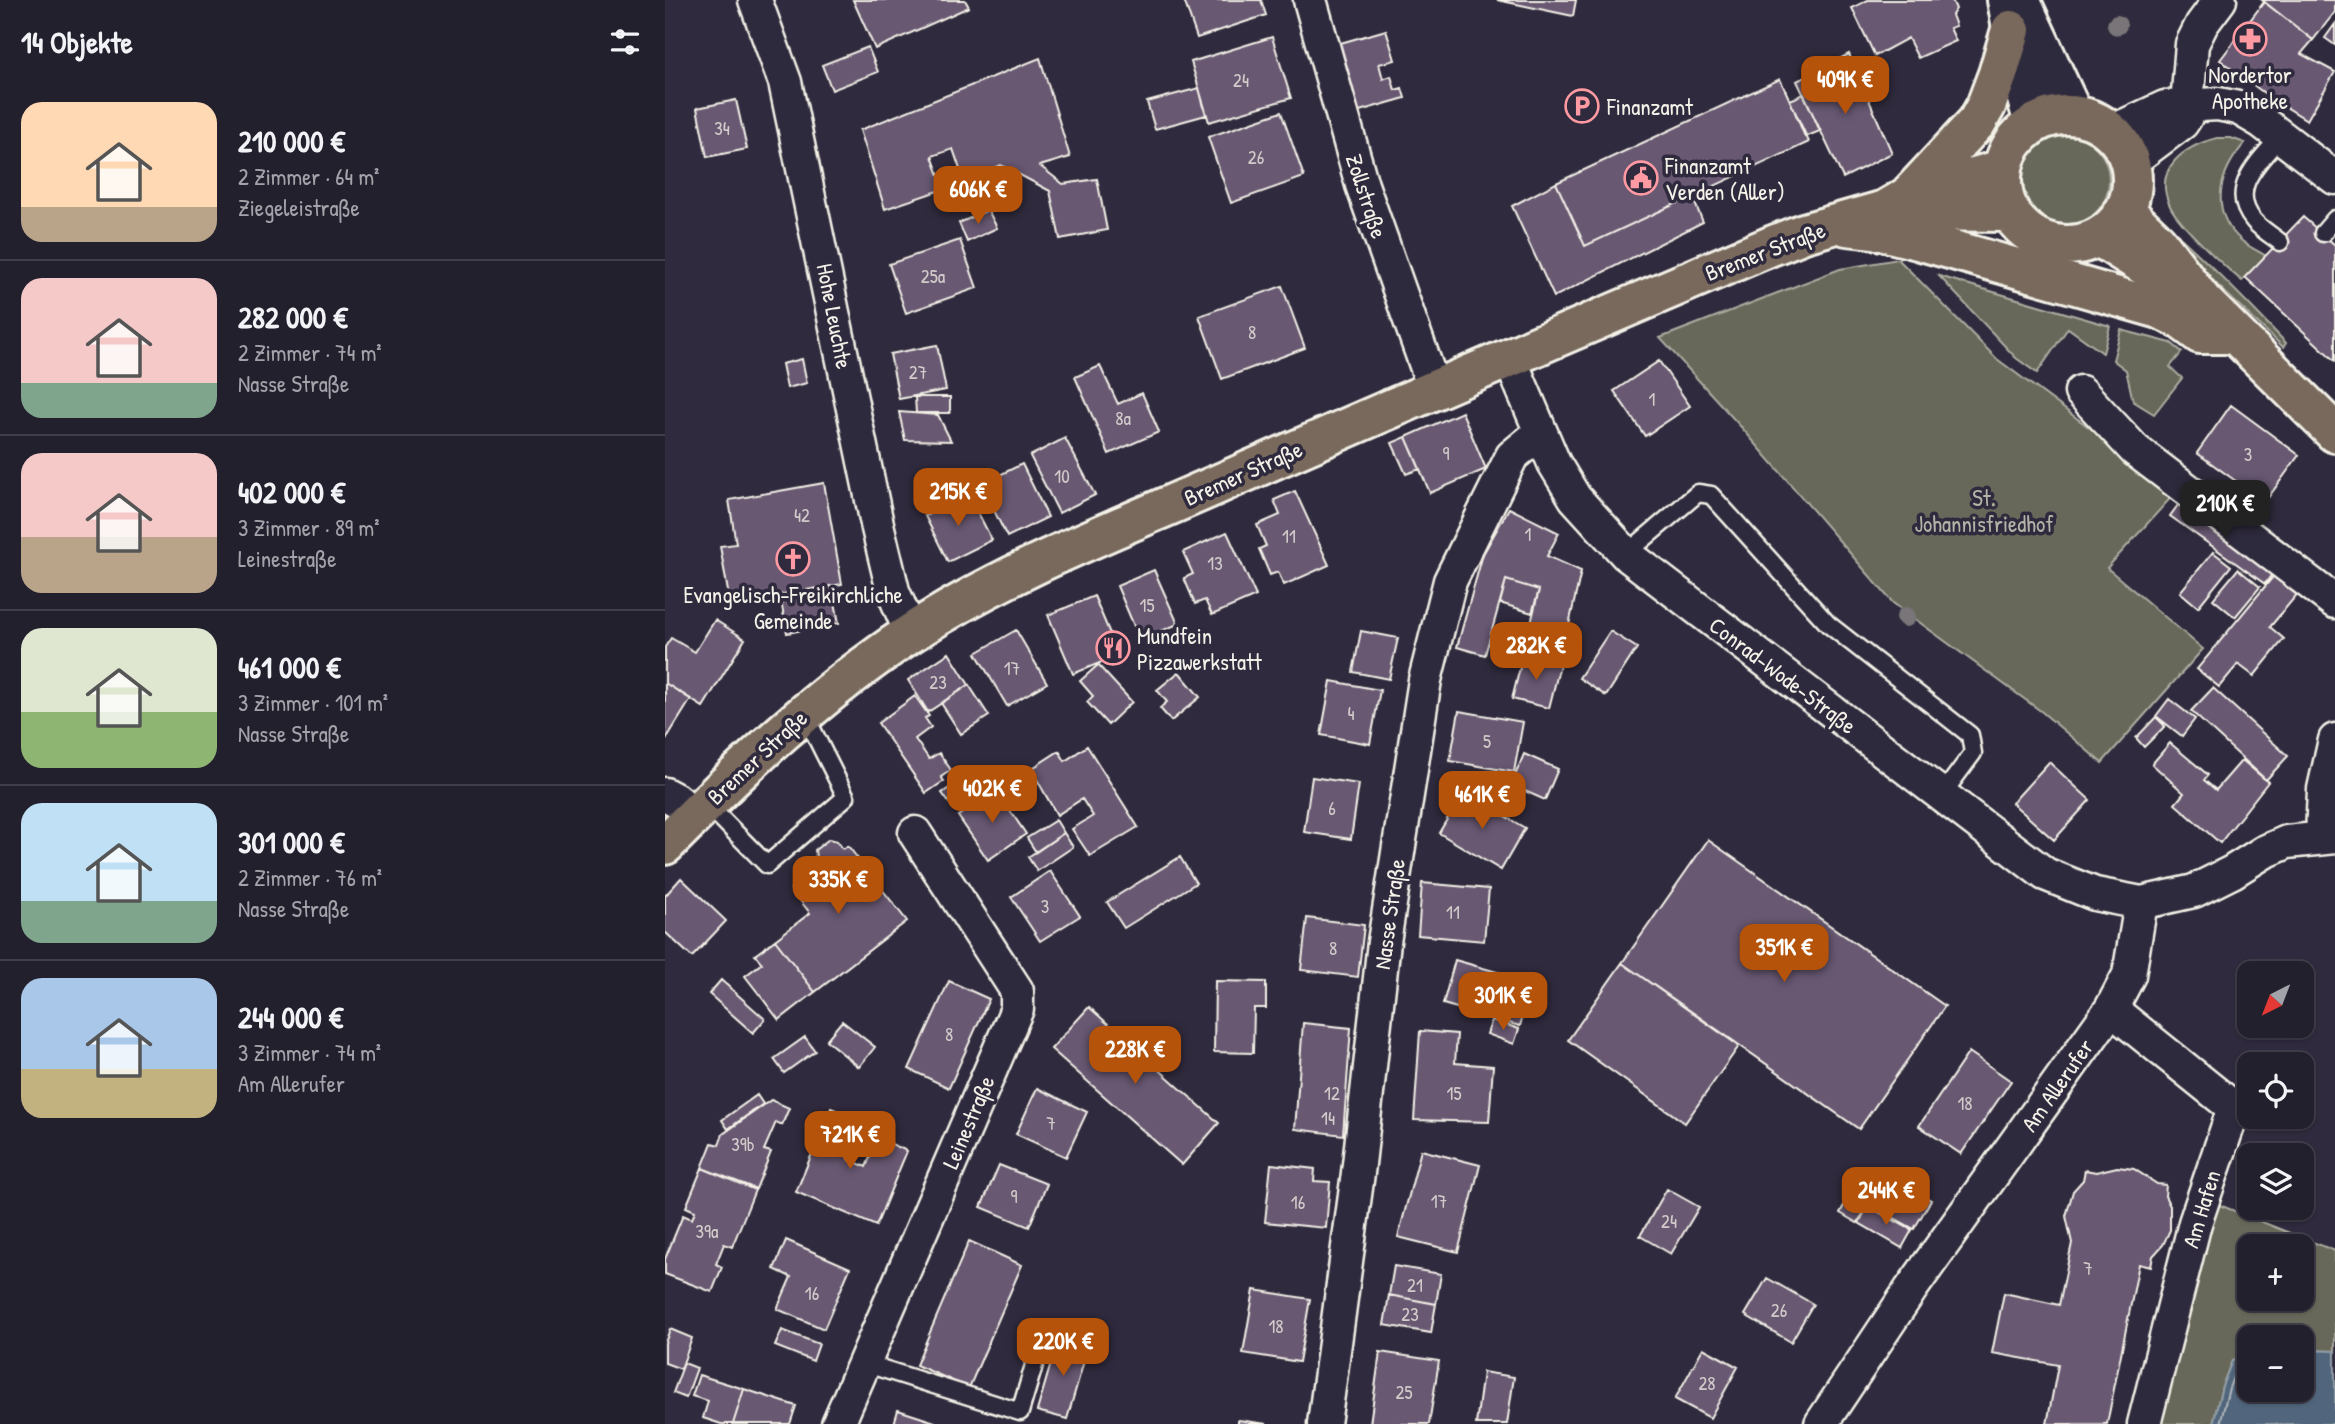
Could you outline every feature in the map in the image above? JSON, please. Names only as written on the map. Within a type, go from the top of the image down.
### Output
[{"type":"main road","points":[[2013,10],[2073,115]]},
{"type":"main road","points":[[2013,10],[2021,78],[2034,123]]},
{"type":"main road","points":[[1896,204],[1977,122],[1998,74],[2013,10]]},
{"type":"main road","points":[[2073,115],[2093,120],[2120,147],[2131,192],[2112,224],[2074,246],[2049,243],[2026,232],[2010,212],[2002,191],[2002,169],[2016,138],[2034,123],[2047,118],[2073,115]]},
{"type":"main road","name":"Bremer Straße","points":[[665,845],[688,804],[826,694],[911,633],[972,596],[1434,388],[1771,246],[2002,169]]},
{"type":"main road","name":"Bremer Straße","points":[[1896,204],[2010,212]]},
{"type":"main road","points":[[2112,224],[2157,242],[2203,302],[2335,433]]},
{"type":"main road","points":[[1835,225],[1874,229],[1918,240],[2120,297],[2160,309],[2180,319],[2200,334],[2235,334]]},
{"type":"street","name":"Hohe Leuchte","points":[[755,0],[785,82],[877,524],[893,591],[911,633]]},
{"type":"street","name":"Zollstraße","points":[[1310,0],[1362,186],[1434,388]]},
{"type":"street","points":[[2120,147],[2182,123],[2187,107],[2187,76],[2192,44],[2208,5]]},
{"type":"street","points":[[2187,107],[2218,104],[2238,108],[2281,136],[2335,178]]},
{"type":"street","name":"Conrad-Wode-Straße","points":[[1510,357],[1554,463],[1575,498],[1626,554],[2045,874],[2095,894],[2141,903]]},
{"type":"street","points":[[2081,392],[2134,450],[2335,602]]},
{"type":"street","name":"Nasse Straße","points":[[1324,1424],[1358,1173],[1384,942],[1425,680],[1450,581],[1511,456],[1540,433]]},
{"type":"street","points":[[2141,903],[2194,891],[2287,842],[2328,837],[2324,789],[2335,740]]},
{"type":"street","name":"Leinestraße","points":[[838,1424],[1017,1009],[1017,991],[915,833]]},
{"type":"street","name":"Am Allerufer","points":[[1821,1424],[1911,1289],[2111,1009],[2129,975],[2141,903]]},
{"type":"street","name":"Am Hafen","points":[[2111,1009],[2234,1108],[2195,1223],[2144,1424]]},
{"type":"lane","points":[[2280,242],[2248,213],[2243,191],[2250,171],[2281,136]]},
{"type":"lane","points":[[2323,233],[2335,219]]},
{"type":"lane","points":[[1626,554],[1698,493],[1711,495],[1828,624],[1970,735],[1973,753],[1941,796]]},
{"type":"lane","points":[[688,804],[767,865],[846,797],[804,713]]},
{"type":"lane","points":[[865,1363],[1020,1412],[1038,1352]]},
{"type":"green space","points":[[2053,133],[2071,133],[2096,146],[2106,162],[2109,180],[2106,198],[2096,214],[2071,227],[2053,227],[2028,214],[2015,189],[2015,171],[2028,146]]},
{"type":"green space","points":[[2217,138],[2231,138],[2245,143],[2229,166],[2224,179],[2221,205],[2224,218],[2231,230],[2245,243],[2266,256],[2242,281],[2183,224],[2170,206],[2166,192],[2165,180],[2175,161],[2183,153]]},
{"type":"green space","points":[[2182,239],[2286,343],[2283,347],[2176,246]]},
{"type":"green space","name":"St. Johannisfriedhof","points":[[1898,259],[1997,359],[2176,492],[2107,568],[2203,649],[2102,763],[2042,712],[1893,603],[1742,428],[1660,338],[1840,269]]},
{"type":"green space","points":[[1939,276],[2110,326],[2103,353],[2068,328],[2037,373],[2016,358]]},
{"type":"green space","points":[[2121,330],[2171,343],[2182,352],[2170,367],[2182,378],[2154,414],[2133,401],[2126,370],[2113,360]]},
{"type":"green space","points":[[2217,1204],[2237,1212],[2237,1220],[2257,1220],[2292,1234],[2237,1234],[2237,1311],[2314,1311],[2314,1243],[2335,1251],[2335,1351],[2314,1350],[2314,1325],[2237,1325],[2237,1358],[2232,1361],[2222,1386],[2213,1424],[2151,1424]]},
{"type":"water","points":[[2314,1350],[2335,1351],[2335,1424],[2213,1424],[2222,1386],[2232,1361],[2237,1358],[2237,1402],[2314,1402]]},
{"type":"building","points":[[853,0],[965,0],[969,7],[875,49]]},
{"type":"building","points":[[1184,0],[1261,0],[1266,15],[1197,38]]},
{"type":"building","points":[[1497,0],[1576,0],[1573,16]]},
{"type":"building","points":[[1868,0],[1952,0],[1956,9],[1952,15],[1956,26],[1950,28],[1956,41],[1918,58],[1908,38],[1875,56],[1852,8]]},
{"type":"building","points":[[2262,0],[2335,0],[2335,12],[2313,40]]},
{"type":"building","points":[[2264,2],[2313,40],[2301,54],[2335,72],[2307,120],[2268,96],[2220,60]]},
{"type":"building","points":[[2335,24],[2335,45],[2325,38]]},
{"type":"building","points":[[1386,30],[1395,60],[1379,64],[1383,79],[1391,76],[1395,90],[1402,88],[1405,98],[1356,112],[1337,44]]},
{"type":"building","points":[[1272,37],[1291,98],[1209,122],[1191,62]]},
{"type":"building","points":[[868,47],[878,72],[832,90],[822,65]]},
{"type":"building","points":[[1849,54],[1892,153],[1843,178],[1797,81]]},
{"type":"building","points":[[1040,58],[1070,157],[1040,166],[1063,184],[1097,179],[1107,230],[1060,239],[1050,191],[1001,165],[964,181],[953,149],[932,156],[944,189],[885,209],[860,130]]},
{"type":"building","points":[[1780,79],[1809,142],[1585,246],[1556,183]]},
{"type":"building","points":[[1199,88],[1206,115],[1155,129],[1147,102]]},
{"type":"building","points":[[1804,94],[1820,131],[1805,137],[1790,100]]},
{"type":"building","points":[[736,100],[747,149],[707,157],[697,108]]},
{"type":"building","points":[[1281,112],[1304,177],[1231,203],[1208,137]]},
{"type":"building","points":[[1556,183],[1585,246],[1692,196],[1703,222],[1554,297],[1512,206]]},
{"type":"building","points":[[988,210],[997,228],[967,242],[959,223]]},
{"type":"building","points":[[2303,217],[2335,245],[2335,361],[2245,277]]},
{"type":"building","points":[[960,240],[977,288],[906,313],[889,264]]},
{"type":"building","points":[[1282,286],[1305,348],[1222,379],[1199,316]]},
{"type":"building","points":[[937,345],[946,390],[899,399],[890,354]]},
{"type":"building","points":[[802,359],[807,383],[787,388],[782,364]]},
{"type":"building","points":[[1659,361],[1690,406],[1645,436],[1614,391]]},
{"type":"building","points":[[1100,366],[1118,404],[1142,393],[1159,432],[1109,454],[1075,377]]},
{"type":"building","points":[[915,397],[950,397],[950,413],[916,413]]},
{"type":"building","points":[[2231,405],[2299,455],[2265,502],[2197,453]]},
{"type":"building","points":[[899,412],[938,415],[951,441],[905,440]]},
{"type":"building","points":[[1462,412],[1486,469],[1430,493],[1406,437]]},
{"type":"building","points":[[1406,437],[1420,469],[1406,474],[1392,443]]},
{"type":"building","points":[[1065,438],[1095,495],[1059,513],[1030,456]]},
{"type":"building","points":[[1022,464],[1048,517],[1007,537],[981,484]]},
{"type":"building","points":[[824,483],[842,584],[730,603],[720,546],[736,544],[729,500]]},
{"type":"building","points":[[1295,491],[1329,565],[1284,585],[1278,572],[1270,575],[1259,549],[1266,546],[1257,525],[1280,515],[1274,500]]},
{"type":"building","points":[[969,495],[992,540],[948,562],[925,516]]},
{"type":"building","points":[[2184,497],[2279,564],[2265,584],[2170,516]]},
{"type":"building","points":[[1509,508],[1559,533],[1547,556],[1581,571],[1560,665],[1523,656],[1539,590],[1506,580],[1485,655],[1457,647],[1483,554]]},
{"type":"building","points":[[1227,532],[1256,596],[1212,615],[1205,600],[1195,604],[1184,578],[1193,574],[1183,552]]},
{"type":"building","points":[[2213,552],[2231,566],[2198,607],[2180,592]]},
{"type":"building","points":[[2281,567],[2304,586],[2270,627],[2284,639],[2254,676],[2238,664],[2219,687],[2197,669]]},
{"type":"building","points":[[2238,569],[2260,587],[2235,617],[2213,599]]},
{"type":"building","points":[[1154,570],[1178,624],[1140,640],[1117,586]]},
{"type":"building","points":[[1506,580],[1539,590],[1532,613],[1500,603]]},
{"type":"building","points":[[832,586],[839,623],[787,633],[780,595]]},
{"type":"building","points":[[1094,596],[1119,655],[1073,674],[1048,615]]},
{"type":"building","points":[[715,620],[745,639],[703,707],[665,683],[665,647],[671,638],[695,652]]},
{"type":"building","points":[[1016,630],[1047,683],[1007,706],[976,653]]},
{"type":"building","points":[[1361,631],[1398,638],[1389,679],[1353,672]]},
{"type":"building","points":[[1610,631],[1637,648],[1606,696],[1579,678]]},
{"type":"building","points":[[949,653],[969,685],[928,712],[908,680]]},
{"type":"building","points":[[1523,656],[1560,665],[1549,708],[1512,699]]},
{"type":"building","points":[[1098,665],[1132,702],[1108,725],[1087,702],[1093,696],[1080,681]]},
{"type":"building","points":[[1179,672],[1200,697],[1171,721],[1160,708],[1167,702],[1157,690]]},
{"type":"building","points":[[1331,681],[1380,690],[1370,744],[1321,735]]},
{"type":"building","points":[[665,683],[691,699],[665,741]]},
{"type":"building","points":[[969,685],[989,716],[961,734],[941,703]]},
{"type":"building","points":[[2213,688],[2288,756],[2266,780],[2191,711]]},
{"type":"building","points":[[915,696],[929,716],[925,718],[931,727],[915,739],[929,759],[939,753],[951,770],[941,777],[944,781],[926,793],[878,723]]},
{"type":"building","points":[[2169,699],[2195,719],[2182,736],[2156,716]]},
{"type":"building","points":[[1459,711],[1523,722],[1514,772],[1450,761]]},
{"type":"building","points":[[2156,717],[2165,726],[2144,747],[2136,738]]},
{"type":"building","points":[[2170,743],[2208,775],[2204,780],[2216,790],[2242,760],[2268,782],[2220,843],[2175,804],[2184,793],[2152,764]]},
{"type":"building","points":[[1087,746],[1138,827],[1090,856],[1072,829],[1093,816],[1082,799],[1057,815],[1031,769],[1059,751],[1065,761]]},
{"type":"building","points":[[1524,754],[1558,769],[1545,800],[1511,785]]},
{"type":"building","points":[[2049,762],[2090,800],[2054,840],[2012,803]]},
{"type":"building","points":[[1312,777],[1359,784],[1351,839],[1304,832]]},
{"type":"building","points":[[963,779],[971,791],[950,804],[942,793]]},
{"type":"building","points":[[996,790],[1026,834],[988,860],[958,816]]},
{"type":"building","points":[[1463,792],[1525,828],[1501,870],[1439,833]]},
{"type":"building","points":[[1056,820],[1064,833],[1036,852],[1027,838]]},
{"type":"building","points":[[1064,833],[1073,847],[1037,871],[1028,857]]},
{"type":"building","points":[[829,839],[837,841],[843,849],[848,846],[907,921],[815,992],[775,940],[810,913],[791,889],[822,865],[816,858],[815,850]]},
{"type":"building","points":[[1708,840],[1945,1006],[1859,1129],[1622,963]]},
{"type":"building","points":[[1180,857],[1196,883],[1124,928],[1107,902]]},
{"type":"building","points":[[1050,871],[1080,916],[1040,941],[1011,897]]},
{"type":"building","points":[[681,878],[726,921],[692,957],[665,932],[665,896]]},
{"type":"building","points":[[1422,883],[1489,889],[1484,941],[1418,935]]},
{"type":"building","points":[[1307,918],[1364,925],[1358,977],[1301,970]]},
{"type":"building","points":[[775,940],[815,992],[779,1020],[745,976],[762,963],[755,955]]},
{"type":"building","points":[[1455,960],[1532,982],[1520,1026],[1443,1004]]},
{"type":"building","points":[[1622,963],[1739,1046],[1685,1123],[1568,1040]]},
{"type":"building","points":[[721,980],[765,1019],[753,1033],[709,994]]},
{"type":"building","points":[[949,981],[989,999],[949,1088],[909,1069]]},
{"type":"building","points":[[1215,981],[1266,982],[1266,1008],[1254,1008],[1253,1053],[1214,1052]]},
{"type":"building","points":[[1089,1007],[1219,1123],[1182,1165],[1051,1049]]},
{"type":"building","points":[[1492,1020],[1519,1029],[1514,1044],[1487,1034]]},
{"type":"building","points":[[842,1021],[875,1047],[859,1067],[826,1040]]},
{"type":"building","points":[[1303,1023],[1351,1028],[1343,1135],[1295,1129]]},
{"type":"building","points":[[1420,1031],[1457,1034],[1455,1063],[1493,1066],[1489,1122],[1414,1120]]},
{"type":"building","points":[[805,1037],[815,1051],[784,1073],[774,1059]]},
{"type":"building","points":[[1969,1052],[2011,1081],[1961,1154],[1919,1126]]},
{"type":"building","points":[[1037,1088],[1087,1112],[1066,1157],[1016,1134]]},
{"type":"building","points":[[757,1095],[763,1104],[728,1129],[722,1120]]},
{"type":"building","points":[[771,1100],[789,1108],[782,1125],[776,1122],[764,1150],[771,1152],[756,1189],[702,1168],[712,1143],[719,1145],[723,1134]]},
{"type":"building","points":[[831,1108],[864,1122],[848,1159],[866,1167],[878,1138],[907,1151],[876,1226],[796,1192]]},
{"type":"building","points":[[1421,1150],[1480,1165],[1458,1252],[1398,1237]]},
{"type":"building","points":[[1271,1164],[1315,1169],[1314,1181],[1330,1182],[1326,1228],[1265,1222]]},
{"type":"building","points":[[999,1165],[1047,1184],[1029,1227],[981,1207]]},
{"type":"building","points":[[2117,1167],[2134,1169],[2157,1184],[2166,1185],[2165,1196],[2170,1206],[2170,1230],[2163,1245],[2153,1256],[2151,1267],[2139,1264],[2107,1424],[2047,1424],[2058,1365],[1992,1353],[2004,1293],[2059,1305],[2072,1243],[2066,1216],[2073,1191],[2083,1180],[2085,1170],[2096,1172]]},
{"type":"building","points":[[702,1168],[755,1190],[732,1247],[724,1244],[716,1264],[722,1267],[712,1292],[665,1274],[665,1259],[683,1215],[692,1219],[695,1211],[686,1207]]},
{"type":"building","points":[[1883,1173],[1931,1200],[1914,1229],[1866,1202]]},
{"type":"building","points":[[1667,1189],[1699,1207],[1671,1254],[1640,1236]]},
{"type":"building","points":[[1847,1200],[1865,1211],[1857,1223],[1840,1213]]},
{"type":"building","points":[[1868,1206],[1912,1230],[1902,1248],[1859,1223]]},
{"type":"building","points":[[786,1240],[850,1268],[824,1329],[777,1309],[791,1277],[774,1269]]},
{"type":"building","points":[[969,1241],[1022,1265],[969,1388],[916,1365]]},
{"type":"building","points":[[1394,1266],[1441,1274],[1436,1304],[1389,1295]]},
{"type":"building","points":[[1767,1278],[1813,1304],[1791,1342],[1745,1315]]},
{"type":"building","points":[[1254,1290],[1310,1299],[1299,1362],[1243,1353]]},
{"type":"building","points":[[1389,1295],[1436,1304],[1431,1333],[1384,1325]]},
{"type":"building","points":[[670,1329],[692,1338],[681,1369],[665,1363],[665,1343]]},
{"type":"building","points":[[782,1330],[819,1344],[813,1361],[775,1346]]},
{"type":"building","points":[[1059,1336],[1089,1344],[1067,1419],[1037,1411]]},
{"type":"building","points":[[1703,1348],[1738,1367],[1710,1418],[1675,1399]]},
{"type":"building","points":[[1380,1352],[1439,1361],[1429,1424],[1370,1424]]},
{"type":"building","points":[[684,1363],[697,1368],[686,1398],[673,1393]]},
{"type":"building","points":[[1483,1372],[1514,1377],[1507,1424],[1476,1424]]},
{"type":"building","points":[[699,1375],[744,1389],[733,1424],[721,1424],[703,1418],[708,1401],[692,1396]]},
{"type":"building","points":[[744,1389],[796,1406],[790,1424],[733,1424]]},
{"type":"building","points":[[898,1410],[935,1422],[935,1424],[894,1424]]},
{"type":"building","points":[[1238,1420],[1267,1424],[1238,1424]]},
{"type":"place","name":"Nordertor Apotheke","points":[[2250,39]]},
{"type":"place","name":"Finanzamt","points":[[1582,106]]},
{"type":"place","name":"Finanzamt Verden (Aller)","points":[[1641,178]]},
{"type":"place","name":"Evangelisch-Freikirchliche Gemeinde","points":[[793,559]]},
{"type":"place","name":"Mundfein Pizzawerkstatt","points":[[1113,648]]}]
